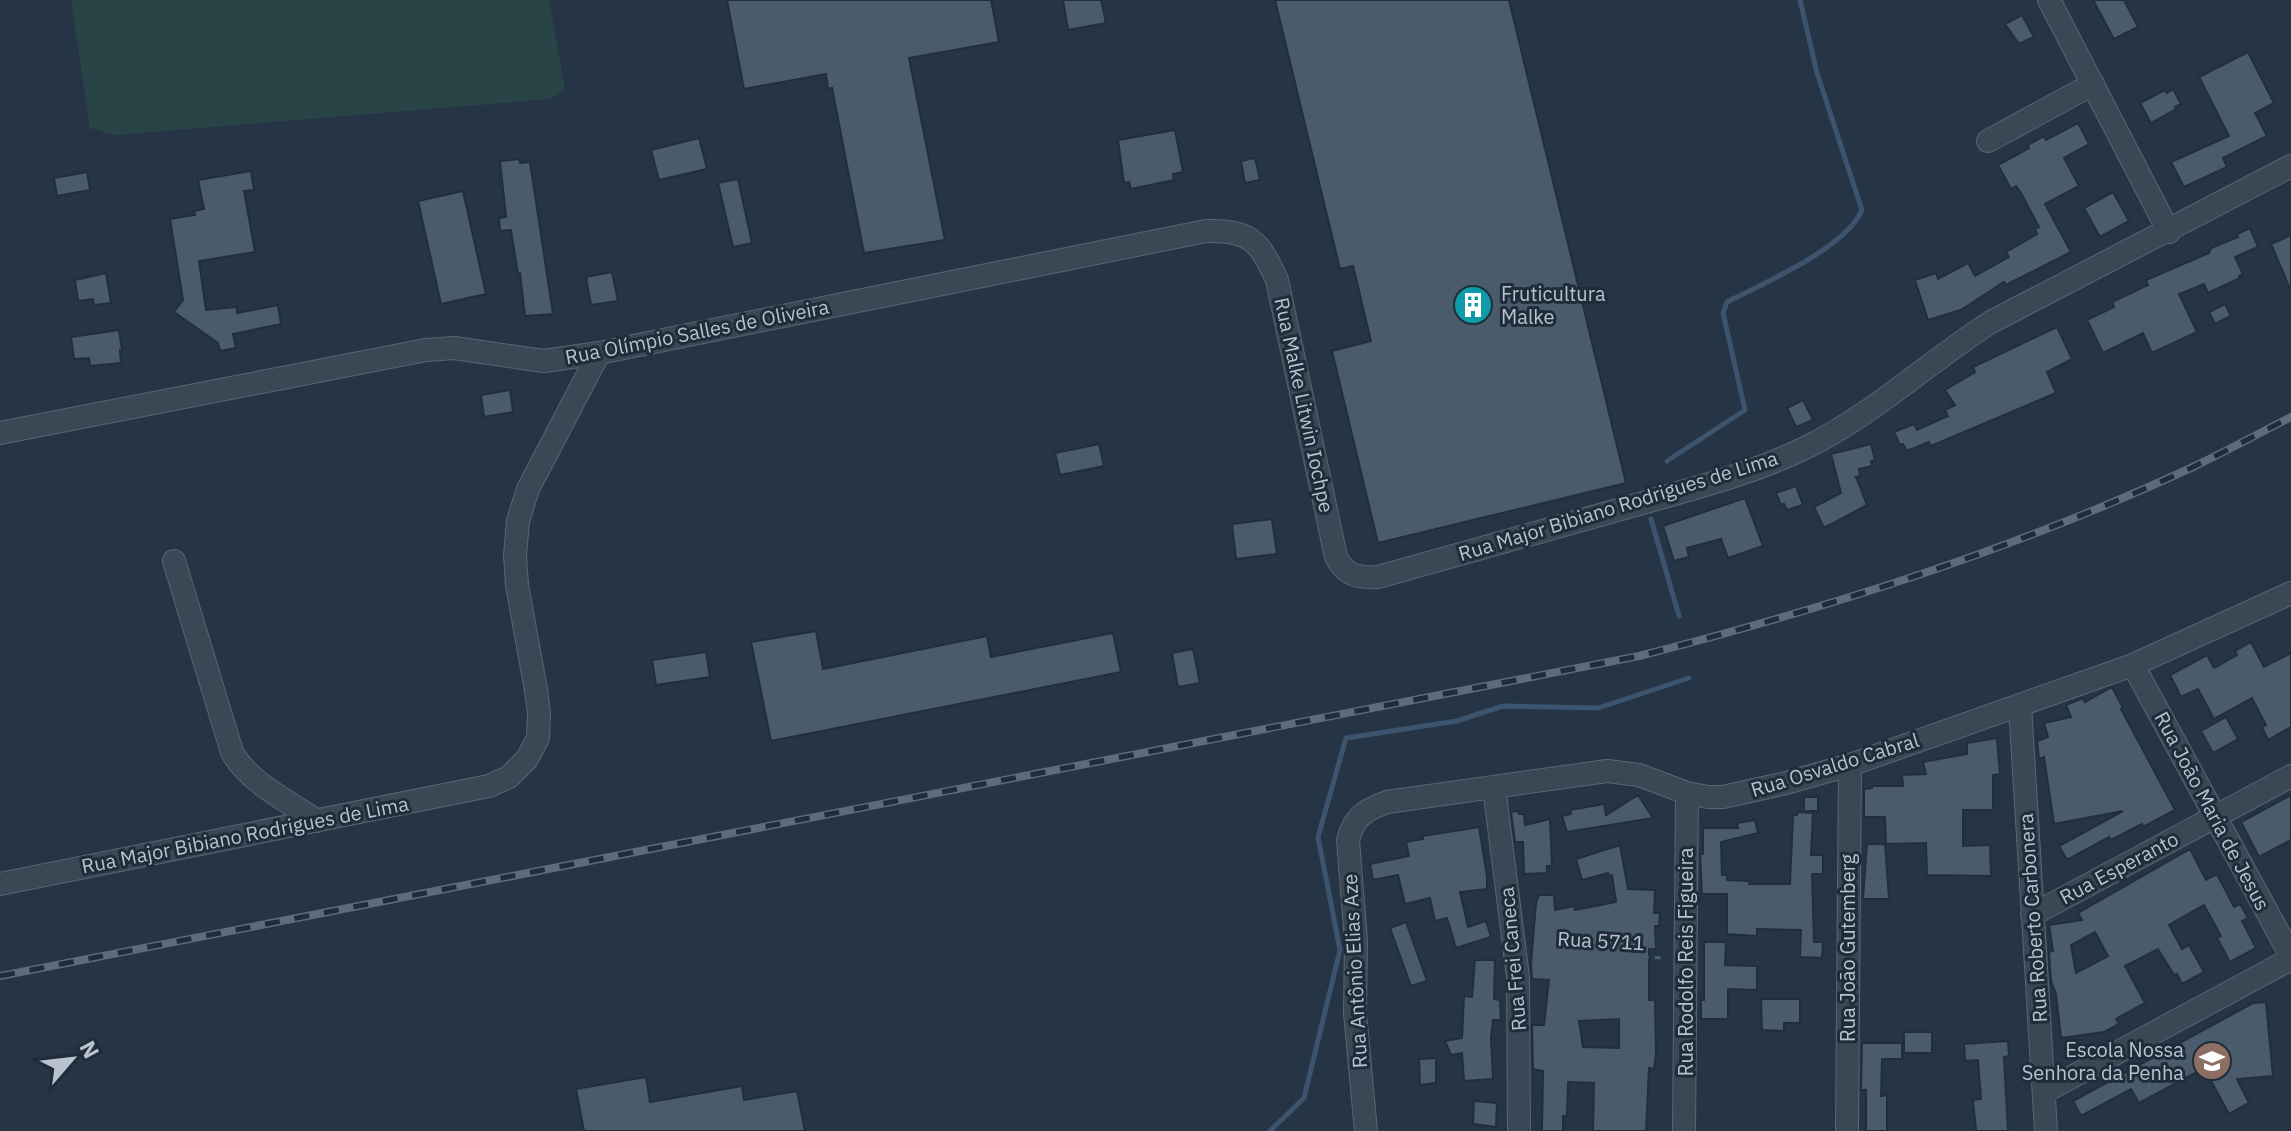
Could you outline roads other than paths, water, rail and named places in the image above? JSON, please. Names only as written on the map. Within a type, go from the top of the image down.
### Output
[{"type":"street","points":[[2049,0],[2169,232]]},
{"type":"street","points":[[1988,141],[2093,84]]},
{"type":"street","name":"Rua Major Bibiano Rodrigues de Lima","points":[[1351,575],[1378,577],[1761,467],[1851,422],[1946,351],[1991,322],[2291,166]]},
{"type":"street","name":"Rua Olímpio Salles de Oliveira","points":[[0,433],[426,350],[468,350],[544,361],[599,353],[1206,231],[1232,230],[1250,239]]},
{"type":"street","name":"Rua Malke Litwin Iochpe","points":[[1250,239],[1265,254],[1277,280],[1336,557],[1342,568],[1351,575]]},
{"type":"street","name":"Rua Major Bibiano Rodrigues de Lima","points":[[0,884],[489,786],[509,777],[527,759],[538,738],[539,713],[517,585],[515,556],[518,521],[528,489],[599,353]]},
{"type":"street","points":[[174,561],[232,752],[240,766],[251,776],[317,821]]},
{"type":"street","name":"Rua Osvaldo Cabral","points":[[1360,814],[1387,802],[1607,771],[1653,779],[1687,793],[1723,797],[1850,765],[2133,665],[2291,593]]},
{"type":"street","name":"Rua João Maria de Jesus","points":[[2133,665],[2291,958]]},
{"type":"street","name":"Rua Roberto Carbonera","points":[[2020,705],[2046,1131]]},
{"type":"street","name":"Rua João Gutemberg","points":[[1847,1131],[1850,765]]},
{"type":"street","name":"Rua Esperanto","points":[[2032,915],[2291,776]]},
{"type":"street","name":"Rua Frei Caneca","points":[[1494,787],[1519,999],[1519,1131]]},
{"type":"street","name":"Rua Rodolfo Reis Figueira","points":[[1684,1131],[1687,793]]},
{"type":"street","name":"Rua Antônio Elias Aze","points":[[1360,814],[1352,824],[1348,840],[1356,941],[1355,1013],[1366,1131]]},
{"type":"street","points":[[2044,1092],[2291,958]]},
{"type":"waterway","points":[[1667,461],[1745,410],[1723,313],[1727,302],[1822,251],[1853,224],[1862,210],[1817,73],[1800,0]]},
{"type":"waterway","points":[[1651,519],[1679,616]]},
{"type":"waterway","points":[[1270,1131],[1304,1098],[1340,950],[1318,837],[1346,738],[1457,721],[1503,706],[1598,708],[1689,678]]},
{"type":"railway","points":[[0,976],[1639,656],[1851,597],[1990,550],[2126,497],[2291,417]]},
{"type":"place","name":"Fruticultura Malke","points":[[1473,305]]},
{"type":"place","name":"Escola Nossa Senhora da Penha","points":[[2212,1061]]}]
